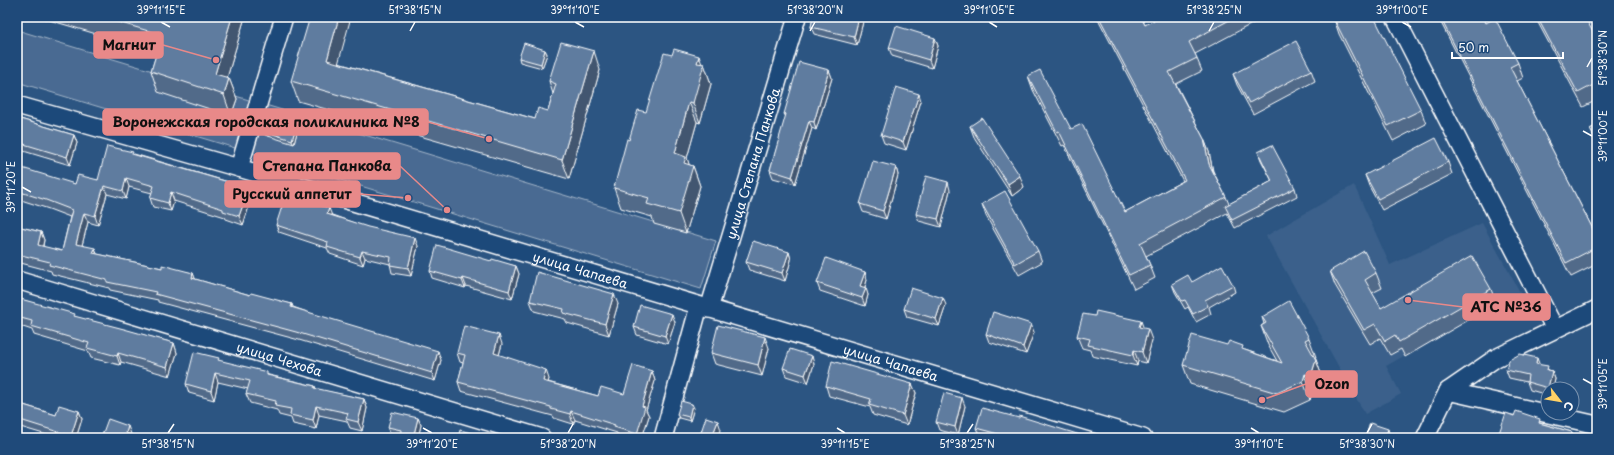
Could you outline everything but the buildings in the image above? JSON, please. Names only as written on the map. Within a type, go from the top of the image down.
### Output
[{"type":"street","points":[[239,168],[284,17]]},
{"type":"street","name":"улица Степана Панкова","points":[[663,438],[797,17]]},
{"type":"street","points":[[1395,17],[1555,329]]},
{"type":"street","name":"улица Чапаева","points":[[17,105],[239,168],[704,308],[1144,438]]},
{"type":"street","name":"улица Чехова","points":[[17,280],[542,438]]},
{"type":"street","points":[[1425,438],[1448,391],[1496,358],[1597,309]]},
{"type":"street","points":[[1448,391],[1597,425]]},
{"type":"shaded area","points":[[17,30],[716,241],[701,289],[17,82]]},
{"type":"shaded area","points":[[1354,185],[1390,265],[1482,223],[1522,296],[1507,304],[1496,304],[1386,366],[1401,394],[1365,414],[1266,236]]},
{"type":"place","name":"Магнит","points":[[216,60]]},
{"type":"place","name":"Воронежская городская поликлиника №8","points":[[489,139]]},
{"type":"place","name":"Русский аппетит","points":[[408,198]]},
{"type":"place","name":"Степана Панкова","points":[[447,210]]},
{"type":"place","name":"АТС №36","points":[[1408,300]]},
{"type":"place","name":"Ozon","points":[[1262,400]]}]
